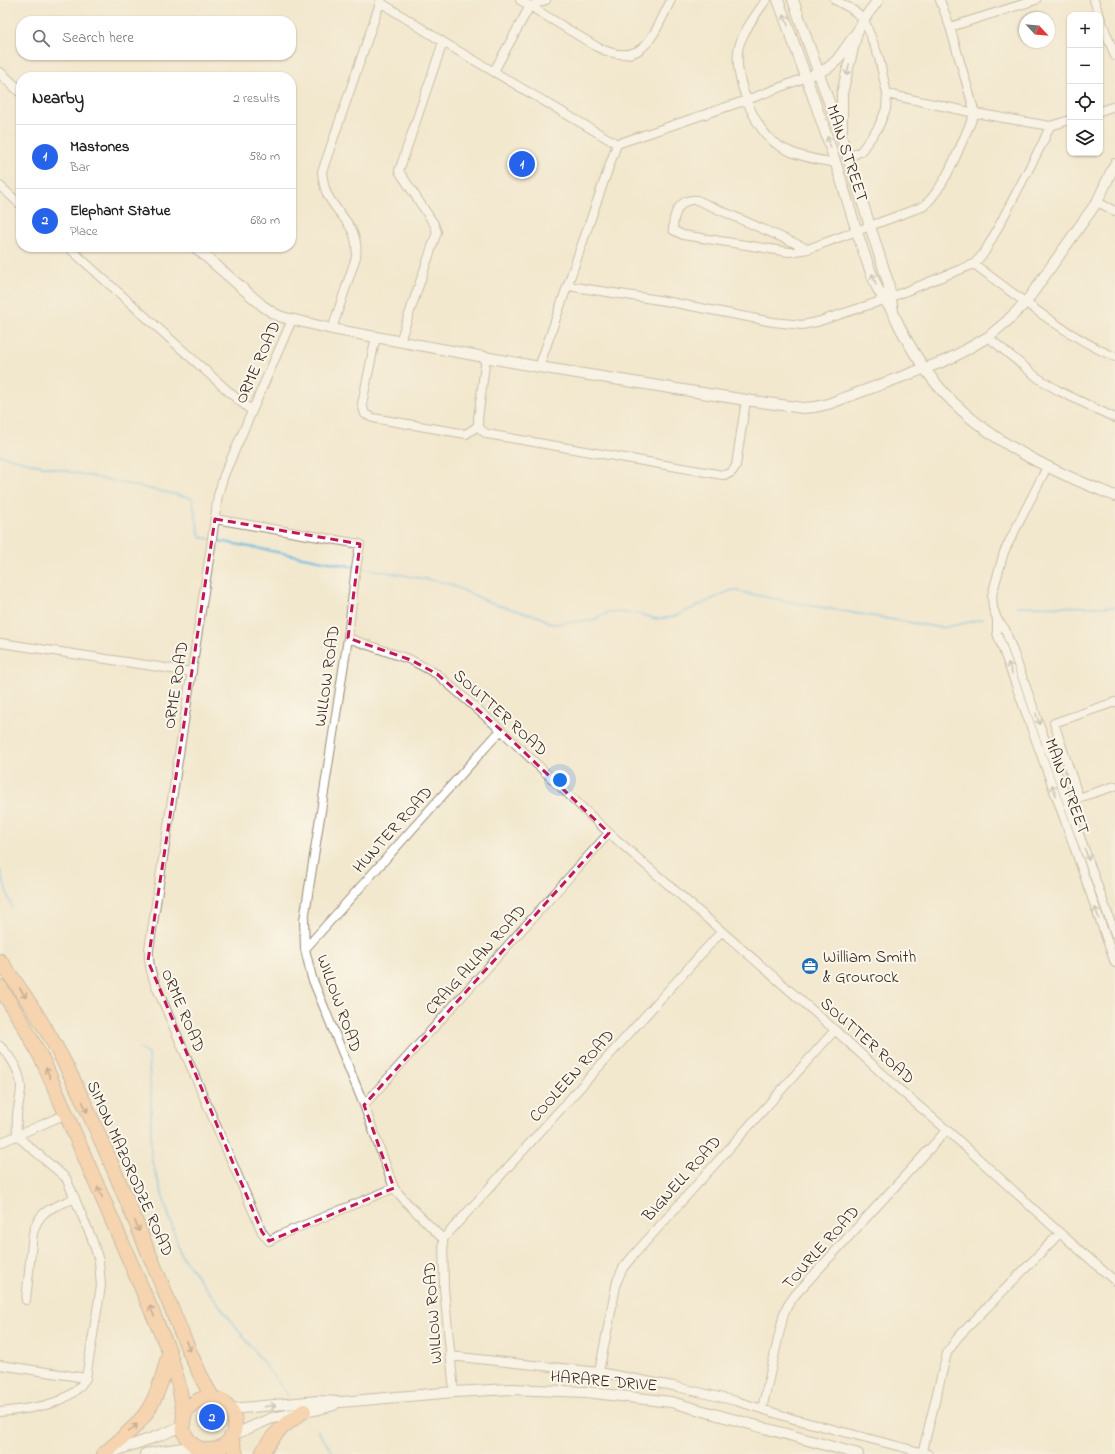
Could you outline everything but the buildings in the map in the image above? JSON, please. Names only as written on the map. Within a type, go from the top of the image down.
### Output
[{"type":"highway","name":"SIMON MAZORODZE ROAD","points":[[0,961],[21,990],[39,1019],[78,1090],[192,1356],[212,1397]]},
{"type":"highway","points":[[0,987],[43,1061],[169,1351],[179,1386],[186,1437],[200,1449],[218,1449],[223,1446],[232,1436],[235,1426],[235,1417],[231,1409],[223,1401],[212,1397],[206,1397],[195,1401],[187,1409],[184,1420]]},
{"type":"highway","points":[[105,1454],[139,1422],[154,1400],[164,1374],[169,1351]]},
{"type":"highway","points":[[262,1454],[274,1434],[304,1411]]},
{"type":"highway","points":[[232,1436],[236,1454]]},
{"type":"street","points":[[520,0],[597,47],[608,52],[625,55],[638,51],[647,44],[653,36],[671,0]]},
{"type":"street","points":[[494,71],[530,6],[546,0]]},
{"type":"street","points":[[766,0],[744,35],[738,50],[740,80],[747,100],[757,121],[769,138],[779,146],[799,156],[836,163]]},
{"type":"street","name":"MAIN STREET","points":[[778,0],[807,77],[836,163],[856,232],[876,286],[887,298],[911,349],[942,391],[955,404],[993,434],[1020,452],[1047,467],[1115,496]]},
{"type":"street","name":"MAIN STREET","points":[[793,0],[820,72],[888,282],[887,298]]},
{"type":"street","points":[[835,0],[850,8],[864,19],[879,58],[887,94],[886,108],[878,128],[861,151],[848,158]]},
{"type":"street","points":[[332,329],[356,257],[357,248],[353,231],[327,194],[322,172],[380,1],[443,42],[617,144],[747,100],[828,68],[837,60],[878,0]]},
{"type":"street","points":[[808,249],[697,200],[687,200],[682,203],[678,208],[673,221],[673,230],[682,235],[789,252],[808,249],[924,206],[933,198],[941,187],[975,113],[950,27],[940,0]]},
{"type":"street","points":[[950,27],[1019,3],[1036,0]]},
{"type":"street","points":[[1094,0],[1098,12]]},
{"type":"street","points":[[1103,24],[1115,56]]},
{"type":"street","points":[[842,139],[842,93],[857,32]]},
{"type":"street","points":[[400,341],[437,232],[434,224],[399,171],[443,42]]},
{"type":"street","points":[[0,73],[16,87]]},
{"type":"street","points":[[887,94],[975,113],[1050,126],[1067,121]]},
{"type":"street","points":[[1103,110],[1115,106]]},
{"type":"street","points":[[568,286],[665,301],[773,322],[802,325],[817,322],[887,298],[974,264],[984,253],[993,237],[1044,142],[1050,126]]},
{"type":"street","points":[[539,367],[568,286],[593,208],[617,144]]},
{"type":"street","points":[[201,252],[263,306],[273,313],[292,320],[332,329],[539,367],[746,400],[803,408],[816,407],[955,356],[988,337],[1026,302],[1097,202],[1115,164]]},
{"type":"street","points":[[0,186],[16,200]]},
{"type":"street","points":[[1097,202],[1115,211]]},
{"type":"street","points":[[74,252],[251,410]]},
{"type":"street","points":[[974,264],[1026,302],[1092,346],[1115,356]]},
{"type":"street","name":"ORME ROAD","points":[[292,320],[251,410],[224,475],[218,494],[216,519],[148,962],[262,1232],[269,1241],[280,1235],[394,1188]]},
{"type":"street","points":[[376,336],[362,404],[366,414],[373,418],[466,434],[478,425]]},
{"type":"street","points":[[988,337],[1038,378],[1059,391],[1115,418]]},
{"type":"street","points":[[486,357],[478,419],[478,425],[481,431],[494,436],[723,475],[729,475],[734,471],[736,465],[746,400]]},
{"type":"street","name":"MAIN STREET","points":[[1047,467],[1004,552],[992,595],[993,608],[997,619],[1005,629],[1115,934]]},
{"type":"street","name":"WILLOW ROAD","points":[[216,519],[360,544],[348,638],[304,920],[305,949],[312,978],[364,1105],[394,1188],[443,1239],[444,1288],[454,1392]]},
{"type":"street","name":"MAIN STREET","points":[[997,619],[997,633],[1115,963]]},
{"type":"street","name":"SOUTTER ROAD","points":[[348,638],[393,653],[425,666],[436,674],[501,730],[609,833],[835,1030],[900,1090],[947,1130],[1115,1281]]},
{"type":"street","points":[[1,643],[192,672]]},
{"type":"street","points":[[1079,798],[1054,723],[1115,702]]},
{"type":"street","name":"HUNTER ROAD","points":[[305,949],[501,730]]},
{"type":"street","points":[[1059,804],[1115,786]]},
{"type":"street","name":"CRAIG ALLAN ROAD","points":[[364,1105],[609,833]]},
{"type":"street","name":"COOLEEN ROAD","points":[[443,1239],[722,932]]},
{"type":"street","name":"BIGNELL ROAD","points":[[599,1372],[616,1286],[624,1268],[632,1256],[835,1030]]},
{"type":"street","points":[[0,1046],[16,1069],[20,1080],[20,1095],[16,1119],[17,1136],[66,1178],[92,1239],[99,1261],[101,1275],[101,1286],[86,1378],[77,1391],[56,1402],[41,1406],[0,1412]]},
{"type":"street","points":[[0,1143],[66,1114]]},
{"type":"street","name":"TOURLE ROAD","points":[[762,1409],[784,1313],[788,1305],[795,1295],[947,1130]]},
{"type":"street","points":[[26,1300],[33,1234],[36,1223],[41,1215],[46,1211],[75,1198]]},
{"type":"street","points":[[450,1356],[599,1372],[673,1386],[924,1454],[947,1353],[951,1345],[1060,1233]]},
{"type":"street","points":[[0,1365],[86,1378]]},
{"type":"street","name":"HARARE DRIVE","points":[[231,1409],[318,1401],[341,1402],[454,1392],[510,1389],[586,1392],[671,1402],[858,1454]]},
{"type":"street","name":"HARARE DRIVE","points":[[232,1436],[263,1420],[319,1409],[341,1402]]},
{"type":"street","points":[[105,1454],[161,1435],[184,1420]]},
{"type":"street","points":[[145,1454],[200,1449]]},
{"type":"highlighted area","points":[[215,519],[360,544],[348,638],[411,660],[437,674],[501,730],[609,833],[364,1105],[394,1188],[269,1241],[262,1232],[148,961]]},
{"type":"waterway","points":[[0,455],[29,463],[192,498],[200,537],[210,539]]},
{"type":"waterway","points":[[214,540],[355,567]]},
{"type":"waterway","points":[[359,567],[447,583],[491,603],[540,617],[552,624],[593,620],[609,612],[635,613],[657,619],[673,617],[732,590],[790,602],[942,628],[983,619]]},
{"type":"waterway","points":[[1016,606],[1115,607]]},
{"type":"waterway","points":[[0,870],[12,908]]},
{"type":"waterway","points":[[138,1048],[148,1054],[151,1096],[151,1158],[181,1255],[288,1395]]},
{"type":"waterway","points":[[317,1430],[334,1454]]},
{"type":"place","name":"Mastones","points":[[522,164]]},
{"type":"place","name":"William Smith & Grourock","points":[[810,966]]},
{"type":"place","name":"Elephant Statue","points":[[212,1417]]}]
